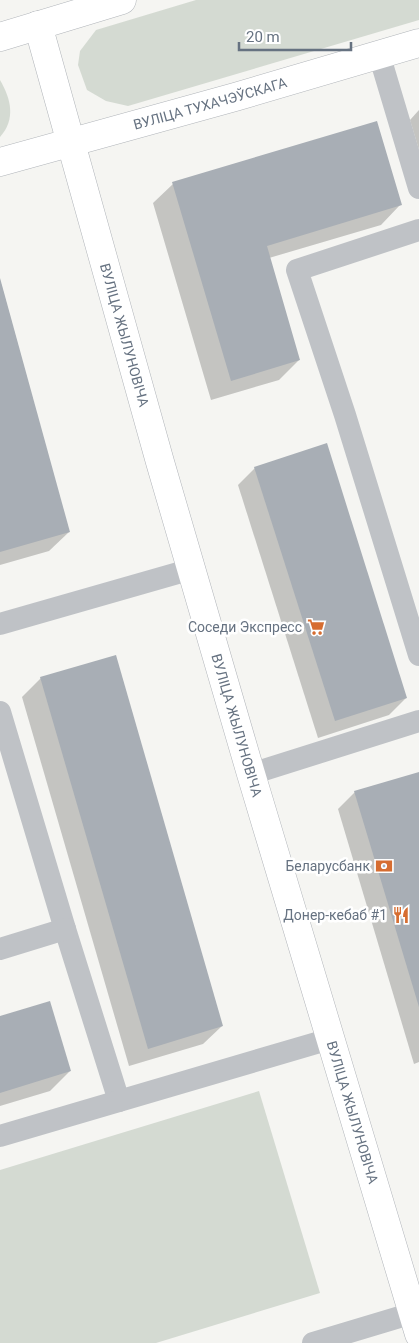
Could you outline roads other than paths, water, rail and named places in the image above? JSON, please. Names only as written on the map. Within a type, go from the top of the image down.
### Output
[{"type":"main road","points":[[0,37],[122,0]]},
{"type":"main road","name":"ВУЛІЦА ЖЫЛУНОВІЧА","points":[[38,25],[160,462],[251,774],[416,1324]]},
{"type":"main road","name":"ВУЛІЦА ТУХАЧЭЎСКАГА","points":[[0,162],[235,97],[419,43]]},
{"type":"lane","points":[[379,54],[419,188]]},
{"type":"lane","points":[[418,645],[345,415],[296,270],[419,230]]},
{"type":"lane","points":[[0,624],[192,569]]},
{"type":"lane","points":[[0,712],[119,1101]]},
{"type":"lane","points":[[251,774],[419,721]]},
{"type":"lane","points":[[0,949],[65,929]]},
{"type":"lane","points":[[0,1136],[330,1039]]},
{"type":"lane","points":[[313,1343],[416,1324]]},
{"type":"place","name":"Соседи Экспресс","points":[[316,627]]},
{"type":"place","name":"Беларусбанк","points":[[384,866]]},
{"type":"place","name":"Донер-кебаб #1","points":[[401,915]]}]
